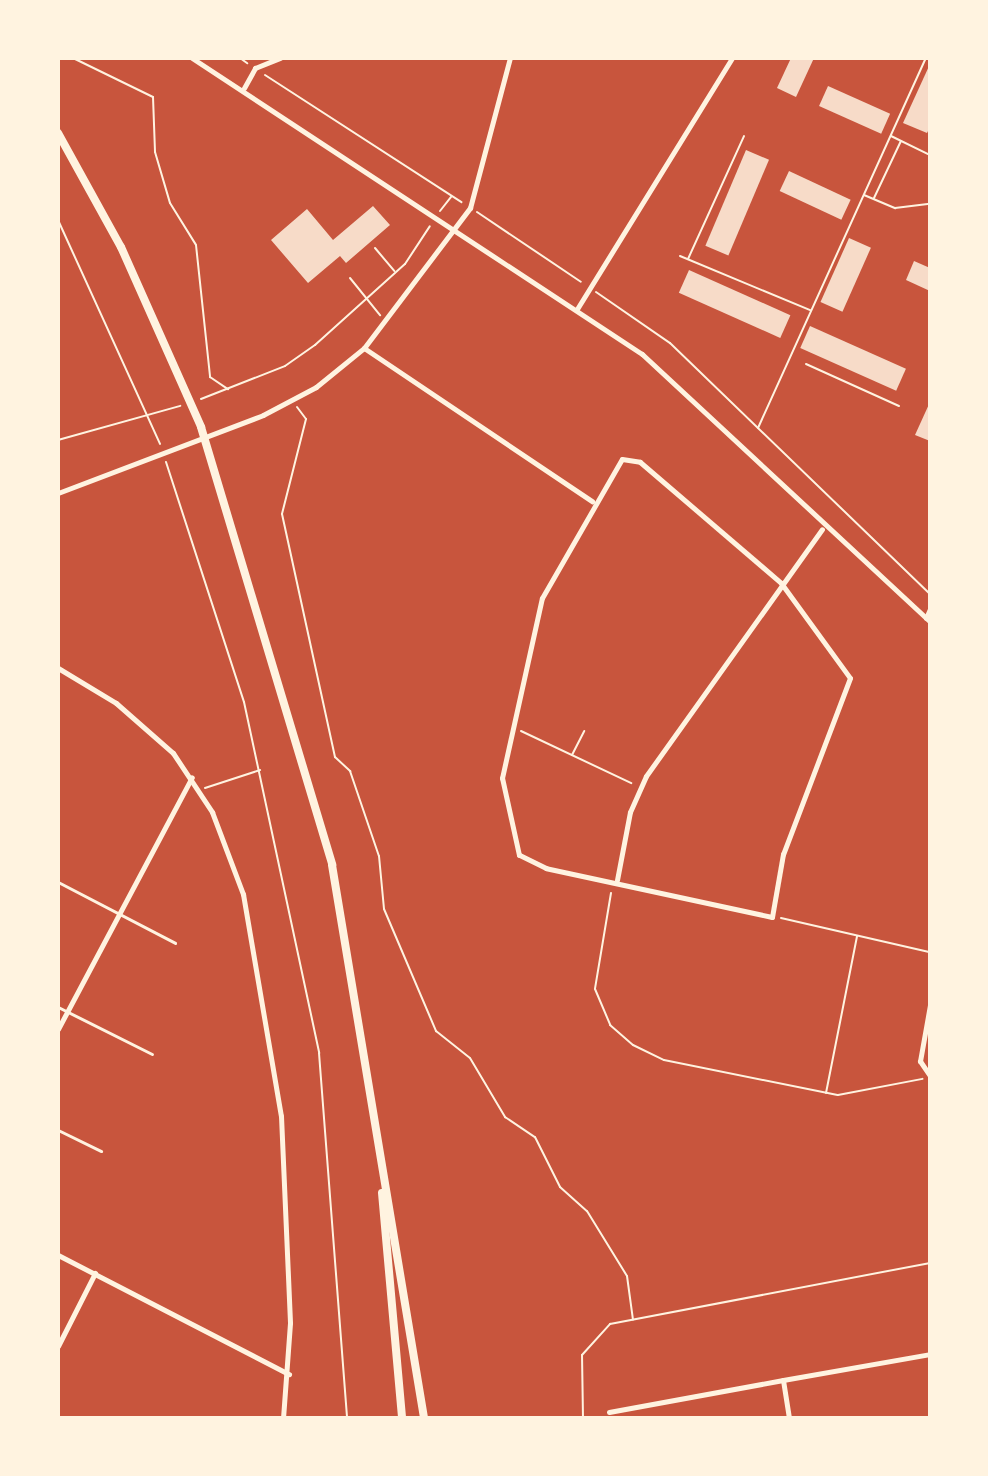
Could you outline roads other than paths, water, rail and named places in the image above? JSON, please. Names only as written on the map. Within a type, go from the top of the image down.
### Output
[{"type":"main road","points":[[58,133],[185,387],[212,457],[332,865],[424,1418]]},
{"type":"main road","points":[[378,1140],[402,1418]]},
{"type":"street","points":[[192,58],[244,88],[457,229],[672,377],[822,529],[928,620]]},
{"type":"street","points":[[244,88],[255,68],[280,58]]},
{"type":"street","points":[[58,493],[291,400],[364,348],[470,208],[510,58]]},
{"type":"street","points":[[577,309],[732,58]]},
{"type":"street","points":[[364,348],[592,501]]},
{"type":"street","points":[[622,459],[640,462],[781,583],[850,678],[783,854],[772,917],[616,880],[546,868],[519,855],[502,778],[542,598],[592,501],[622,459]]},
{"type":"street","points":[[616,880],[641,787],[781,583],[822,529]]},
{"type":"street","points":[[928,620],[930,609]]},
{"type":"street","points":[[58,668],[137,718],[192,777],[243,894],[266,1010],[285,1177],[289,1374],[283,1418]]},
{"type":"street","points":[[58,1029],[117,912],[192,777]]},
{"type":"street","points":[[929,1076],[920,1061],[930,1005]]},
{"type":"street","points":[[58,1255],[289,1374]]},
{"type":"street","points":[[58,1346],[95,1273]]},
{"type":"street","points":[[609,1412],[930,1354]]},
{"type":"street","points":[[783,1380],[789,1418]]},
{"type":"lane","points":[[58,882],[175,943]]},
{"type":"lane","points":[[58,1007],[152,1054]]},
{"type":"lane","points":[[58,1130],[101,1151]]}]
